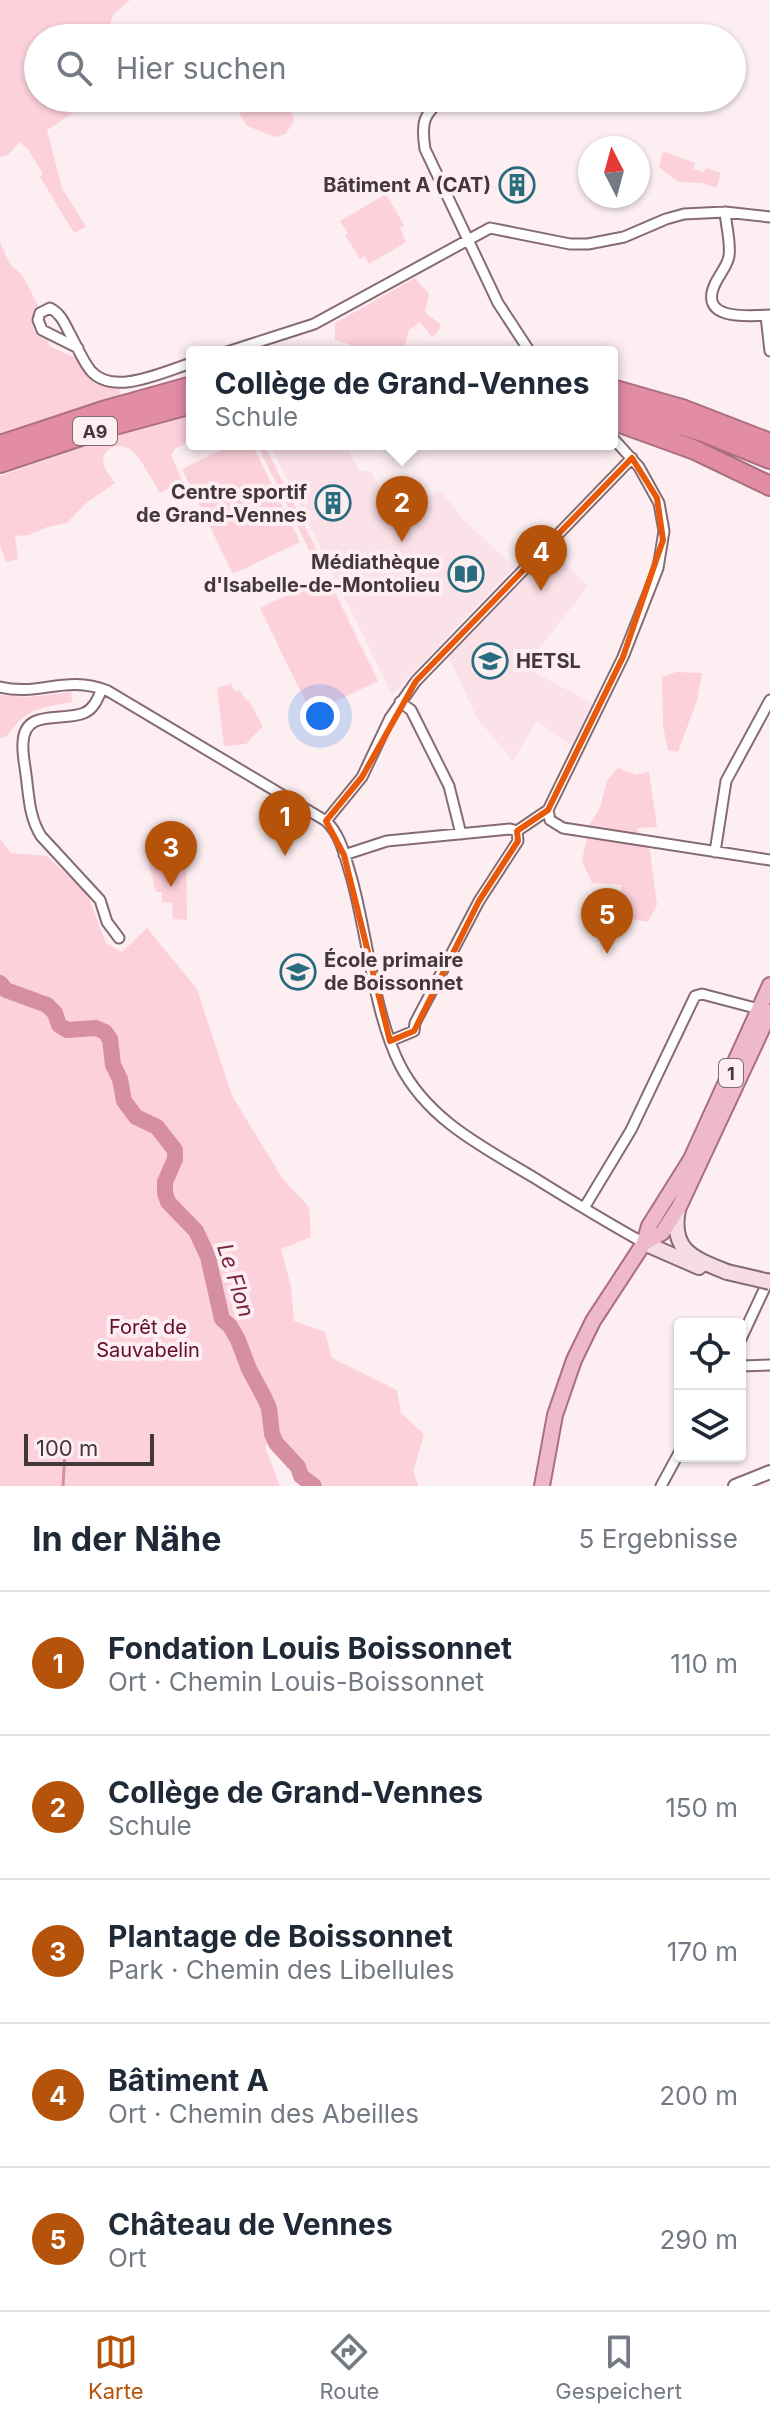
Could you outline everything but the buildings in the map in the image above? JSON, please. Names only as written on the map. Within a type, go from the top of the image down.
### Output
[{"type":"highway","name":"A9","points":[[0,445],[186,388]]},
{"type":"highway","points":[[618,391],[705,417],[770,443]]},
{"type":"highway","name":"A9","points":[[0,463],[100,429],[186,406]]},
{"type":"highway","points":[[618,407],[700,431],[770,459]]},
{"type":"highway","points":[[618,422],[688,446],[770,486]]},
{"type":"main road","name":"1","points":[[644,1243],[662,1233],[679,1207],[764,1039],[770,985]]},
{"type":"main road","name":"1","points":[[542,1486],[555,1415],[574,1360],[593,1321],[644,1243],[649,1226],[691,1159],[765,1011]]},
{"type":"main road","points":[[679,1207],[675,1224],[680,1245],[694,1258],[727,1272]]},
{"type":"main road","points":[[644,1243],[697,1267],[770,1279]]},
{"type":"street","points":[[428,112],[422,129],[426,152],[498,303],[526,346]]},
{"type":"street","points":[[725,212],[729,256],[713,288],[714,305],[730,315],[768,316],[770,351]]},
{"type":"street","points":[[246,346],[314,324],[490,228],[570,244],[588,244],[624,237],[684,214],[725,212],[770,217]]},
{"type":"street","points":[[78,348],[42,330],[38,320],[40,313],[50,308],[58,312],[78,348],[89,369],[98,377],[119,383],[131,382],[186,365]]},
{"type":"street","points":[[517,831],[548,810],[623,657],[658,568],[663,540],[662,515],[654,492],[632,458],[618,443]]},
{"type":"street","points":[[326,821],[367,768],[400,702],[416,681],[632,458]]},
{"type":"street","points":[[0,687],[29,689],[74,683],[102,689],[326,821],[335,831],[344,855],[390,1041],[411,1084],[448,1124],[644,1243]]},
{"type":"street","points":[[102,689],[95,705],[85,713],[41,718],[33,722],[25,731],[23,744],[35,826],[100,900],[107,922],[119,938]]},
{"type":"street","points":[[715,852],[726,781],[770,700]]},
{"type":"street","points":[[400,702],[411,710],[449,786],[461,834]]},
{"type":"street","points":[[548,810],[550,820],[563,828],[770,860]]},
{"type":"street","points":[[344,855],[387,841],[510,829],[517,831]]},
{"type":"street","points":[[390,1041],[414,1031],[436,980],[479,901],[518,841],[517,831]]},
{"type":"street","points":[[584,1208],[631,1130],[695,996],[702,994],[765,1011]]},
{"type":"street","points":[[746,1329],[770,1279]]},
{"type":"street","points":[[746,1366],[770,1365]]},
{"type":"street","points":[[661,1486],[674,1462]]},
{"type":"street","points":[[735,1486],[770,1472]]},
{"type":"highlighted area","points":[[632,458],[657,498],[663,540],[623,657],[548,810],[517,831],[518,841],[479,901],[414,1031],[390,1041],[344,855],[326,821],[362,777],[416,681]]},
{"type":"shaded area","points":[[273,450],[348,450],[359,471],[371,471],[390,509],[441,491],[464,520],[514,567],[392,695]]},
{"type":"shaded area","name":"HETSL","points":[[551,550],[588,586],[525,667],[595,705],[574,748],[537,721],[513,761],[477,718],[448,655]]},
{"type":"green space","points":[[0,0],[130,0],[113,15],[110,24],[24,24],[24,112],[73,112],[47,130],[62,188],[86,227],[74,233],[40,177],[43,174],[27,148],[19,142],[8,155],[0,157]]},
{"type":"green space","points":[[240,112],[291,112],[294,120],[286,134],[275,137],[247,126]]},
{"type":"green space","points":[[663,151],[695,163],[693,169],[704,172],[706,168],[721,173],[716,188],[702,183],[678,182],[659,167]]},
{"type":"green space","points":[[386,194],[404,225],[400,228],[406,242],[369,264],[365,256],[360,259],[340,221]]},
{"type":"green space","points":[[0,242],[10,264],[22,275],[38,305],[31,320],[34,331],[48,338],[49,346],[76,358],[95,383],[119,388],[121,396],[0,436]]},
{"type":"green space","points":[[415,278],[429,294],[425,312],[441,325],[432,337],[420,322],[409,330],[405,346],[350,346],[335,340],[335,323]]},
{"type":"green space","points":[[186,417],[186,444],[176,448],[171,455],[183,482],[160,493],[132,451],[114,447],[106,452],[103,461],[115,483],[85,504],[67,523],[29,535],[15,536],[18,559],[6,562],[0,545],[0,476],[129,431]]},
{"type":"green space","points":[[221,450],[255,450],[300,542],[233,574],[182,469]]},
{"type":"green space","points":[[260,450],[267,450],[317,551],[311,554]]},
{"type":"green space","points":[[327,576],[378,681],[311,713],[260,608]]},
{"type":"green space","points":[[676,672],[702,673],[697,700],[678,752],[668,750],[663,726],[662,677]]},
{"type":"green space","points":[[231,684],[235,692],[239,690],[248,700],[263,726],[246,744],[224,746],[217,688]]},
{"type":"green space","points":[[71,692],[72,702],[34,711],[6,737],[0,738],[0,695],[29,697]]},
{"type":"green space","points":[[618,768],[636,775],[649,772],[657,827],[636,828],[650,851],[657,905],[648,922],[630,919],[621,912],[621,885],[592,883],[582,861],[590,824],[600,808],[607,781]]},
{"type":"green space","name":"Forêt de Sauvabelin","points":[[0,839],[11,853],[47,856],[87,893],[106,943],[122,952],[147,928],[197,989],[232,1096],[282,1178],[309,1207],[311,1237],[281,1249],[291,1287],[294,1321],[325,1332],[332,1358],[397,1390],[401,1413],[424,1434],[413,1472],[419,1486],[320,1486],[286,1447],[269,1440],[265,1447],[280,1486],[0,1486]]},
{"type":"green space","points":[[186,855],[187,920],[173,919],[172,903],[162,902],[162,892],[156,892],[148,860]]},
{"type":"waterway","name":"Le Flon","points":[[0,983],[6,990],[47,1005],[55,1013],[59,1025],[67,1030],[96,1028],[105,1032],[110,1039],[113,1065],[120,1079],[124,1101],[136,1117],[157,1127],[175,1150],[175,1159],[165,1182],[168,1202],[196,1231],[208,1257],[222,1319],[238,1340],[269,1408],[276,1443],[298,1467],[301,1476],[314,1486]]},
{"type":"waterway","points":[[63,1486],[65,1451]]},
{"type":"place","name":"Bâtiment A (CAT)","points":[[517,185]]},
{"type":"place","name":"Centre sportif de Grand-Vennes","points":[[333,503]]},
{"type":"place","name":"Collège de Grand-Vennes","points":[[402,542]]},
{"type":"place","name":"Médiathèque d'Isabelle-de-Montolieu","points":[[466,574]]},
{"type":"place","name":"Bâtiment A","points":[[541,591]]},
{"type":"place","name":"HETSL","points":[[490,661]]},
{"type":"place","name":"Fondation Louis Boissonnet","points":[[285,856]]},
{"type":"place","name":"Plantage de Boissonnet","points":[[171,887]]},
{"type":"place","name":"Château de Vennes","points":[[607,954]]},
{"type":"place","name":"École primaire de Boissonnet","points":[[298,972]]}]
